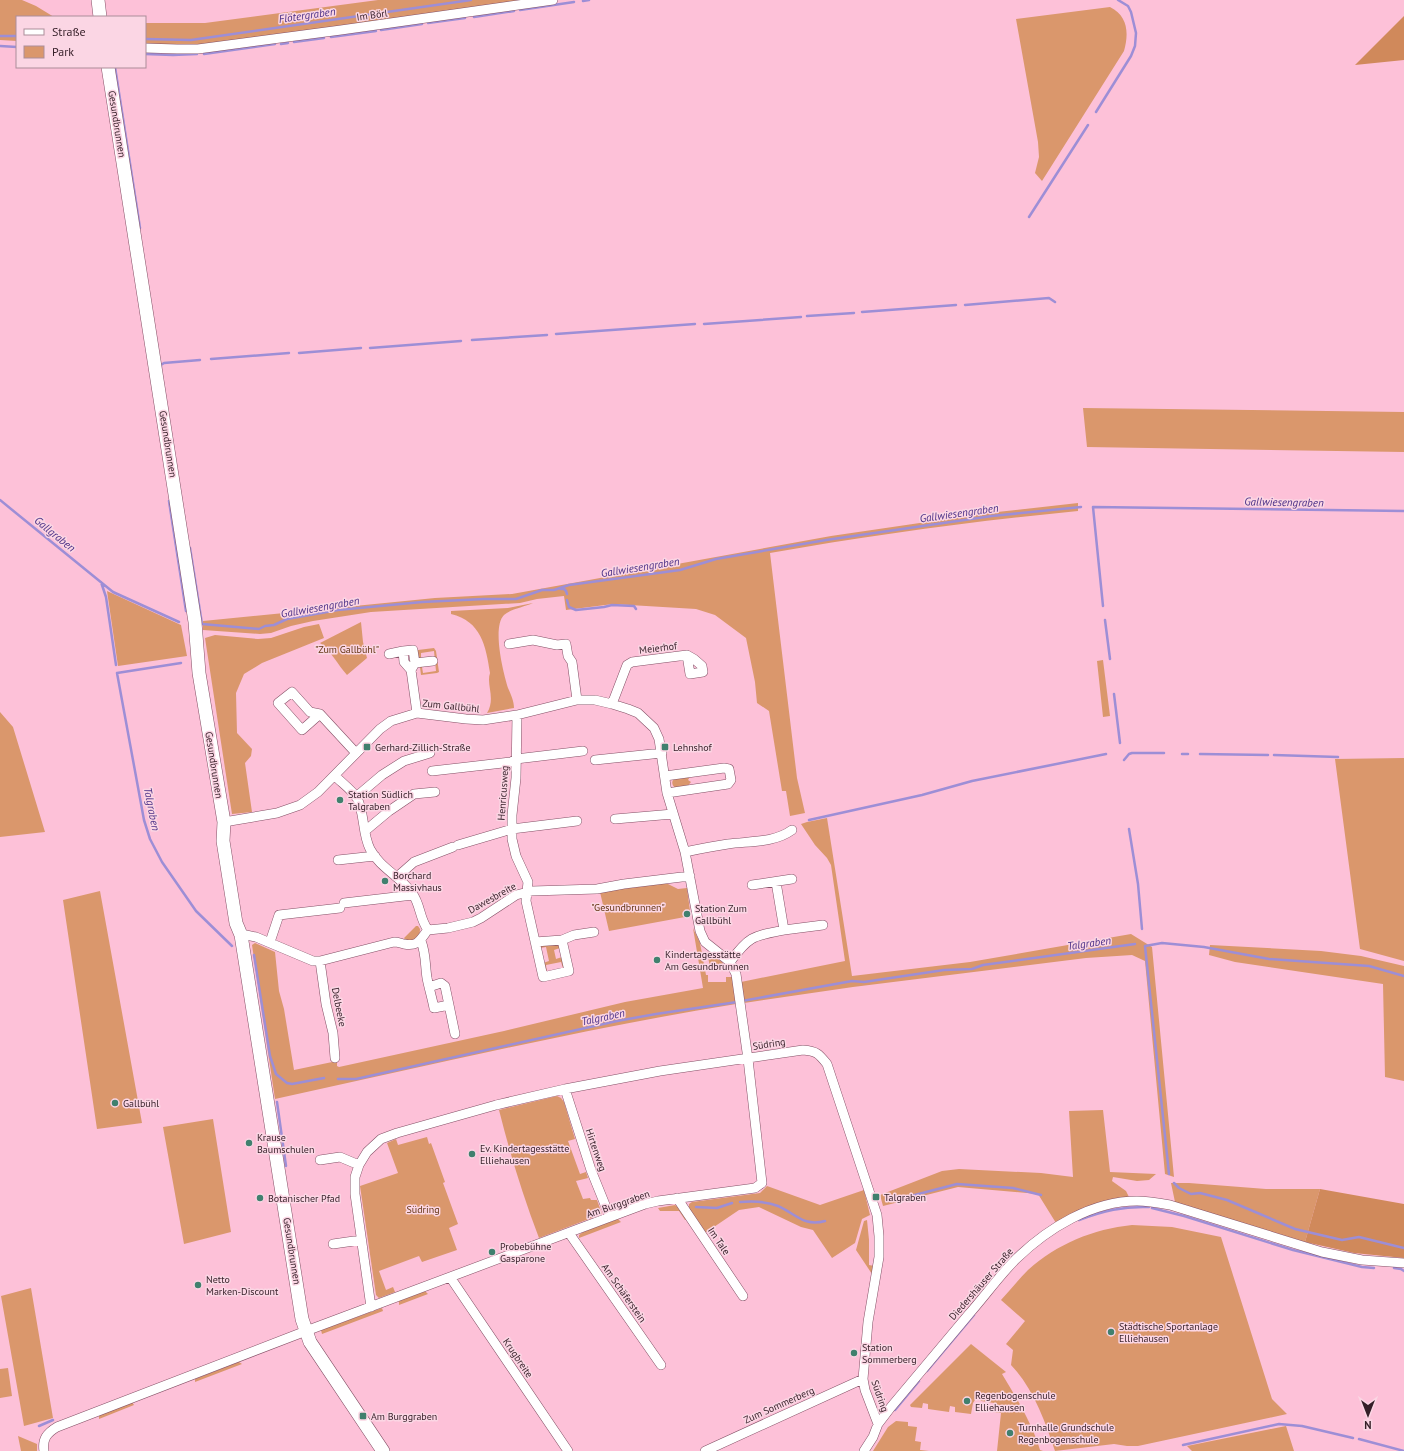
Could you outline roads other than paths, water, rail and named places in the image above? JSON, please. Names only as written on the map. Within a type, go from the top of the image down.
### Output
[{"type":"street","points":[[98,0],[100,16]]},
{"type":"street","name":"Im Börl","points":[[146,48],[177,50],[198,48],[341,30],[553,0]]},
{"type":"street","name":"Gesundbrunnen","points":[[108,68],[195,622],[199,673],[224,822],[232,848],[243,921],[241,935],[301,1313],[310,1342],[383,1451]]},
{"type":"street","points":[[509,644],[533,640],[557,645],[566,644],[568,656],[572,662],[578,700]]},
{"type":"street","points":[[389,654],[403,651],[404,662],[413,667],[433,661]]},
{"type":"street","name":"Meierhof","points":[[612,704],[626,665],[632,662],[687,655]]},
{"type":"street","points":[[413,667],[417,713]]},
{"type":"street","points":[[320,714],[302,730],[278,703],[292,692],[310,712],[320,714],[356,753]]},
{"type":"street","name":"Zum Gallbühl","points":[[224,822],[266,815],[293,808],[315,796],[380,729],[385,725],[417,713],[484,720],[517,715],[578,700],[595,700],[633,711],[648,721],[654,728],[659,739],[667,793],[672,814],[685,852],[700,931],[706,942],[730,962],[736,974],[748,1059]]},
{"type":"street","name":"Henricusweg","points":[[517,715],[516,778],[512,829],[516,856],[528,882],[526,901],[542,977],[569,971],[562,940]]},
{"type":"street","name":"Henricusweg","points":[[432,771],[511,762],[516,759],[583,751]]},
{"type":"street","points":[[356,797],[382,775],[404,761],[430,753]]},
{"type":"street","points":[[595,760],[662,753]]},
{"type":"street","points":[[664,776],[724,768],[729,769],[731,780],[728,784],[667,793]]},
{"type":"street","points":[[241,935],[270,942],[313,961],[320,961],[394,942],[408,945],[416,944],[421,941],[428,930],[423,923],[419,906],[413,895],[397,877],[385,868],[370,848],[356,797],[335,776]]},
{"type":"street","points":[[365,831],[389,810],[414,794],[435,792]]},
{"type":"street","points":[[615,819],[672,814]]},
{"type":"street","name":"Henricusweg","points":[[397,877],[414,862],[455,846],[512,829],[577,821]]},
{"type":"street","points":[[685,852],[725,845],[770,840],[782,837],[792,830]]},
{"type":"street","points":[[338,860],[375,856]]},
{"type":"street","name":"Dawesbreite","points":[[428,930],[448,928],[473,922],[516,895],[597,889],[624,884],[690,876]]},
{"type":"street","points":[[752,885],[792,879]]},
{"type":"street","points":[[776,882],[784,930]]},
{"type":"street","points":[[270,942],[279,915],[413,895]]},
{"type":"street","points":[[730,962],[742,946],[748,941],[763,934],[823,925]]},
{"type":"street","points":[[534,942],[562,940],[574,935],[594,932]]},
{"type":"street","points":[[421,941],[434,1008],[449,1005]]},
{"type":"street","name":"Delbeeke","points":[[320,961],[326,1004],[333,1033],[335,1058]]},
{"type":"street","points":[[429,987],[441,983],[445,986],[455,1034]]},
{"type":"street","name":"Südring","points":[[371,1307],[354,1186],[359,1165],[374,1144],[381,1139],[397,1133],[496,1105],[618,1078],[803,1050],[813,1051],[820,1055],[827,1064],[877,1215],[879,1257],[868,1322],[863,1379],[865,1390],[878,1424]]},
{"type":"street","name":"Am Burggraben","points":[[44,1451],[44,1440],[49,1432],[57,1427],[306,1331],[645,1204],[677,1198],[755,1188],[760,1185],[762,1180],[748,1059]]},
{"type":"street","name":"Hirtenweg","points":[[564,1089],[591,1170],[610,1217]]},
{"type":"street","points":[[320,1160],[340,1157],[359,1165]]},
{"type":"street","name":"Im Tale","points":[[677,1198],[743,1296]]},
{"type":"street","name":"Diedershäuser Straße","points":[[864,1451],[873,1437],[878,1424],[891,1407],[1016,1259],[1042,1237],[1057,1227],[1086,1212],[1109,1205],[1136,1201],[1170,1205],[1329,1254],[1362,1260],[1404,1263]]},
{"type":"street","name":"Am Schäferstein","points":[[569,1233],[661,1365]]},
{"type":"street","points":[[333,1244],[361,1240]]},
{"type":"street","name":"Krugbreite","points":[[450,1278],[568,1451]]},
{"type":"street","name":"Zum Sommerberg","points":[[705,1451],[863,1379]]},
{"type":"waterway","name":"Flötergraben","points":[[146,39],[191,40],[471,0]]},
{"type":"waterway","points":[[583,1],[589,0]]},
{"type":"waterway","points":[[1096,112],[1131,56],[1135,46],[1136,33],[1131,12],[1128,6],[1118,0]]},
{"type":"waterway","points":[[520,10],[574,2]]},
{"type":"waterway","points":[[474,17],[514,11]]},
{"type":"waterway","points":[[428,23],[465,18]]},
{"type":"waterway","points":[[381,30],[422,24]]},
{"type":"waterway","points":[[331,37],[376,31]]},
{"type":"waterway","name":"Flötergraben","points":[[0,36],[16,36]]},
{"type":"waterway","points":[[294,42],[324,38]]},
{"type":"waterway","points":[[281,44],[288,43]]},
{"type":"waterway","points":[[204,54],[275,44]]},
{"type":"waterway","points":[[0,46],[16,47]]},
{"type":"waterway","points":[[146,54],[197,54]]},
{"type":"waterway","points":[[115,68],[140,228]]},
{"type":"waterway","points":[[1029,217],[1088,125]]},
{"type":"waterway","points":[[965,305],[1049,298],[1055,302]]},
{"type":"waterway","points":[[862,312],[956,305]]},
{"type":"waterway","points":[[807,316],[854,313]]},
{"type":"waterway","points":[[704,324],[801,317]]},
{"type":"waterway","points":[[556,334],[695,324]]},
{"type":"waterway","points":[[472,340],[547,335]]},
{"type":"waterway","points":[[370,348],[461,341]]},
{"type":"waterway","points":[[299,353],[361,348]]},
{"type":"waterway","points":[[211,359],[289,353]]},
{"type":"waterway","points":[[161,367],[164,363],[200,360]]},
{"type":"waterway","name":"Gallgraben","points":[[0,500],[113,592],[179,622]]},
{"type":"waterway","points":[[169,501],[186,611]]},
{"type":"waterway","name":"Gallwiesengraben","points":[[190,548],[202,624],[259,629],[265,626],[274,625],[287,619],[338,610],[422,602],[516,599],[542,590],[554,590],[569,585],[680,570],[716,559],[826,540],[992,516],[1081,507]]},
{"type":"waterway","name":"Gallwiesengraben","points":[[1103,606],[1093,507],[1404,511]]},
{"type":"waterway","name":"Talgraben","points":[[101,582],[106,597],[116,665]]},
{"type":"waterway","name":"Gallwiesengraben","points":[[561,589],[564,589],[567,594]]},
{"type":"waterway","points":[[567,600],[569,607],[576,610],[612,605],[634,606],[636,609]]},
{"type":"waterway","points":[[1105,620],[1110,659]]},
{"type":"waterway","name":"Talgraben","points":[[181,663],[117,673],[144,820],[150,839],[162,862],[196,911],[232,946]]},
{"type":"waterway","points":[[1114,694],[1120,743]]},
{"type":"waterway","points":[[1124,760],[1129,754],[1132,753],[1164,753]]},
{"type":"waterway","points":[[809,820],[922,795],[972,781],[1106,754]]},
{"type":"waterway","points":[[1182,754],[1188,754]]},
{"type":"waterway","points":[[1200,754],[1268,755]]},
{"type":"waterway","points":[[1274,755],[1338,757]]},
{"type":"waterway","points":[[1129,829],[1138,884],[1142,929]]},
{"type":"waterway","name":"Talgraben","points":[[1169,1174],[1145,946],[1162,943],[1204,947],[1269,959],[1369,966],[1404,976]]},
{"type":"waterway","name":"Talgraben","points":[[742,1001],[852,981],[864,982],[944,970],[972,969],[983,965],[1135,944]]},
{"type":"waterway","name":"Talgraben","points":[[254,955],[270,1056],[276,1074],[287,1083],[292,1084],[324,1078]]},
{"type":"waterway","name":"Talgraben","points":[[338,1079],[356,1079],[617,1021],[737,1002]]},
{"type":"waterway","points":[[277,1102],[286,1166]]},
{"type":"waterway","points":[[1174,1183],[1179,1188],[1191,1194],[1200,1193],[1227,1200],[1295,1229],[1342,1240],[1359,1237],[1404,1248]]},
{"type":"waterway","points":[[907,1197],[957,1184],[1013,1188],[1041,1195]]},
{"type":"waterway","points":[[740,1202],[769,1203],[778,1206],[806,1221],[825,1221]]},
{"type":"waterway","points":[[696,1207],[717,1208],[732,1203]]},
{"type":"waterway","points":[[1079,1220],[1113,1210],[1130,1207],[1149,1207]]},
{"type":"waterway","points":[[1152,1208],[1184,1216],[1293,1250],[1362,1267],[1374,1268]]},
{"type":"waterway","points":[[1394,1268],[1404,1271]]},
{"type":"waterway","points":[[927,1371],[974,1315]]},
{"type":"waterway","points":[[895,1410],[919,1381]]},
{"type":"waterway","points":[[39,1426],[53,1420]]},
{"type":"waterway","points":[[1183,1445],[1279,1424],[1302,1426],[1353,1438]]},
{"type":"waterway","points":[[1359,1439],[1404,1451]]},
{"type":"place","name":"Gerhard-Zillich-Straße","points":[[367,747]]},
{"type":"place","name":"Lehnshof","points":[[665,747]]},
{"type":"place","name":"Station Südlich Talgraben","points":[[340,800]]},
{"type":"place","name":"Borchard Massivhaus","points":[[385,881]]},
{"type":"place","name":"Station Zum Gallbühl","points":[[687,914]]},
{"type":"place","name":"Kindertagesstätte Am Gesundbrunnen","points":[[657,960]]},
{"type":"place","name":"Gallbühl","points":[[115,1103]]},
{"type":"place","name":"Krause Baumschulen","points":[[249,1143]]},
{"type":"place","name":"Ev. Kindertagesstätte Elliehausen","points":[[472,1154]]},
{"type":"place","name":"Talgraben","points":[[876,1197]]},
{"type":"place","name":"Botanischer Pfad","points":[[260,1198]]},
{"type":"place","name":"Probebühne Gasparone","points":[[492,1252]]},
{"type":"place","name":"Netto Marken-Discount","points":[[198,1285]]},
{"type":"place","name":"Städtische Sportanlage Elliehausen","points":[[1111,1332]]},
{"type":"place","name":"Station Sommerberg","points":[[854,1353]]},
{"type":"place","name":"Regenbogenschule Elliehausen","points":[[967,1401]]},
{"type":"place","name":"Am Burggraben","points":[[363,1416]]},
{"type":"place","name":"Turnhalle Grundschule Regenbogenschule","points":[[1010,1433]]},
{"type":"park label","name":"\"Zum Gallbühl\"","points":[[347,649]]},
{"type":"park label","name":"\"Gesundbrunnen\"","points":[[628,907]]}]
